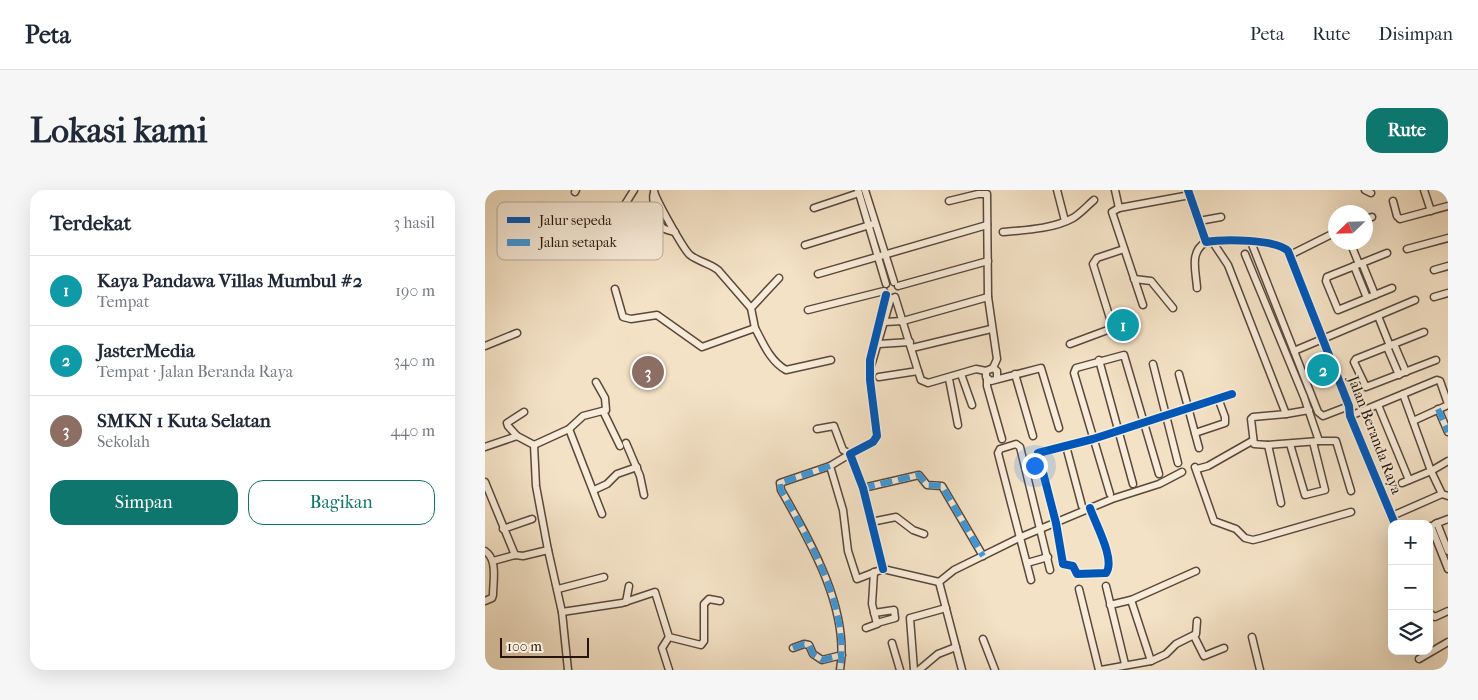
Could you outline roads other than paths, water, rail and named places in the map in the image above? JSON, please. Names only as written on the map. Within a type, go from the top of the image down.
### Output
[{"type":"street","points":[[626,202],[634,190]]},
{"type":"street","points":[[1057,190],[1065,221]]},
{"type":"street","points":[[1115,190],[1119,208]]},
{"type":"street","points":[[1425,190],[1431,211]]},
{"type":"street","points":[[814,208],[861,191],[881,255],[888,293],[885,322],[870,369]]},
{"type":"street","points":[[1143,305],[1112,212],[1119,208],[1189,192],[1199,221],[1209,241],[1228,265],[1286,414]]},
{"type":"street","points":[[888,293],[903,321],[921,380],[925,382],[949,379],[976,369],[986,371],[993,368],[997,359],[987,297],[986,193],[949,201]]},
{"type":"street","points":[[1003,232],[1030,230],[1074,218],[1094,200]]},
{"type":"street","points":[[1393,201],[1397,216],[1400,219],[1448,206]]},
{"type":"street","points":[[663,209],[684,249],[690,256],[718,270],[751,308],[755,328],[767,350],[779,366],[786,370],[794,370],[831,360]]},
{"type":"street","points":[[1199,221],[1221,217]]},
{"type":"street","points":[[805,245],[872,224]]},
{"type":"street","points":[[818,274],[987,225]]},
{"type":"street","points":[[1290,255],[1328,236]]},
{"type":"street","points":[[1407,249],[1448,238]]},
{"type":"street","points":[[1197,288],[1195,255],[1197,249],[1209,241],[1251,242],[1321,415],[1323,416],[1349,406]]},
{"type":"street","name":"Jalan Beranda Raya","points":[[1251,242],[1282,246],[1290,255],[1324,338],[1351,416],[1394,520]]},
{"type":"street","points":[[1070,344],[1112,330],[1094,262],[1097,258],[1124,249]]},
{"type":"street","points":[[1353,250],[1367,298]]},
{"type":"street","points":[[1387,253],[1326,279],[1336,308],[1341,309],[1392,288]]},
{"type":"street","points":[[1245,254],[1309,410],[1325,490],[1305,495],[1290,444]]},
{"type":"street","points":[[808,310],[888,293],[898,294],[896,284],[881,255]]},
{"type":"street","points":[[840,670],[842,655],[835,604],[813,550],[781,490],[780,483],[830,466],[873,442],[877,436],[870,360],[888,293],[896,284],[988,261]]},
{"type":"street","points":[[1358,265],[1375,295]]},
{"type":"street","points":[[1434,270],[1448,266]]},
{"type":"street","points":[[751,308],[779,278]]},
{"type":"street","points":[[1134,279],[1151,281],[1173,308]]},
{"type":"street","points":[[615,290],[623,317],[631,319],[657,316],[702,347],[755,328]]},
{"type":"street","points":[[1434,297],[1448,294]]},
{"type":"street","points":[[885,322],[903,321],[987,297]]},
{"type":"street","points":[[1294,351],[1415,300]]},
{"type":"street","points":[[1378,316],[1402,374]]},
{"type":"street","points":[[879,344],[911,345],[991,329]]},
{"type":"street","points":[[1424,332],[1356,358],[1354,362],[1365,387],[1437,360]]},
{"type":"street","points":[[485,346],[517,333]]},
{"type":"street","points":[[1110,494],[1074,373],[1076,368],[1120,354],[1125,356],[1159,474]]},
{"type":"street","points":[[1099,360],[1133,484]]},
{"type":"street","points":[[1153,364],[1178,463]]},
{"type":"street","points":[[987,379],[991,381],[1039,367],[1042,369],[1059,428]]},
{"type":"street","points":[[993,368],[997,373],[997,378]]},
{"type":"street","points":[[879,377],[918,371]]},
{"type":"street","points":[[986,371],[987,386],[1002,439]]},
{"type":"street","points":[[961,374],[972,405]]},
{"type":"street","points":[[1015,374],[1033,436]]},
{"type":"street","points":[[1179,374],[1199,448]]},
{"type":"street","points":[[949,379],[958,426]]},
{"type":"street","points":[[1351,416],[1439,380],[1448,404],[1413,420]]},
{"type":"street","points":[[534,445],[569,430],[583,416],[603,411],[607,408],[605,398],[595,382]]},
{"type":"street","points":[[1089,508],[1110,564],[1106,573],[1079,575],[1075,572],[1073,566],[1064,565],[1056,523],[1038,454],[1119,431],[1232,394]]},
{"type":"street","points":[[1392,516],[1445,495],[1431,471],[1403,394]]},
{"type":"street","points":[[1195,434],[1225,423],[1225,417],[1218,398]]},
{"type":"street","points":[[1378,405],[1409,480]]},
{"type":"street","points":[[1438,409],[1448,432]]},
{"type":"street","points":[[1309,410],[1253,417],[1251,419],[1252,441],[1256,445],[1268,446],[1336,441],[1351,490]]},
{"type":"street","points":[[603,411],[637,467],[644,495]]},
{"type":"street","points":[[525,412],[507,422],[508,426],[517,436],[534,445]]},
{"type":"street","points":[[817,429],[834,426],[843,450],[850,454],[863,488],[883,569]]},
{"type":"street","points":[[569,430],[603,514]]},
{"type":"street","points":[[485,448],[517,436]]},
{"type":"street","points":[[1252,441],[1208,466],[1196,468],[1214,521],[1230,526],[1248,539],[1261,538],[1351,512]]},
{"type":"street","points":[[1031,580],[998,453],[1000,449],[1016,444],[1020,447],[1042,528],[1050,570]]},
{"type":"street","points":[[534,445],[534,472],[548,550],[562,612],[568,670]]},
{"type":"street","points":[[1066,446],[1083,506]]},
{"type":"street","points":[[1268,446],[1281,504]]},
{"type":"street","points":[[1402,483],[1431,471],[1448,461]]},
{"type":"street","points":[[830,466],[843,510],[848,551],[856,577],[859,579],[883,569],[939,582]]},
{"type":"street","points":[[594,490],[607,484],[617,474],[637,467]]},
{"type":"street","points":[[939,582],[953,570],[1021,537],[1089,508],[1151,487],[1182,472]]},
{"type":"street","points":[[863,488],[917,475],[920,475],[927,485],[942,486],[983,556]]},
{"type":"street","points":[[485,482],[515,555]]},
{"type":"street","points":[[871,522],[896,517],[913,530],[924,534]]},
{"type":"street","points":[[503,529],[532,519]]},
{"type":"street","points":[[1433,526],[1448,520]]},
{"type":"street","points":[[1433,526],[1448,551]]},
{"type":"street","points":[[1433,526],[1448,569]]},
{"type":"street","points":[[493,561],[515,555],[523,556],[548,550]]},
{"type":"street","points":[[485,551],[490,554],[493,561],[493,596],[485,601]]},
{"type":"street","points":[[1027,563],[1048,557]]},
{"type":"street","points":[[1110,605],[1131,600],[1196,571]]},
{"type":"street","points":[[875,572],[871,600],[877,623]]},
{"type":"street","points":[[558,589],[604,577]]},
{"type":"street","points":[[939,582],[961,670]]},
{"type":"street","points":[[626,602],[629,586]]},
{"type":"street","points":[[1106,586],[1125,664]]},
{"type":"street","points":[[1079,589],[1100,670],[1125,664],[1151,661],[1166,654],[1176,644],[1194,636],[1197,632],[1197,621]]},
{"type":"street","points":[[562,612],[626,602],[655,592],[669,637],[662,648],[669,670]]},
{"type":"street","points":[[669,637],[703,644],[704,604],[709,599],[720,602]]},
{"type":"street","points":[[1131,600],[1151,661]]},
{"type":"street","points":[[914,670],[910,618],[946,608]]},
{"type":"street","points":[[866,628],[895,618],[894,610],[874,613]]},
{"type":"street","points":[[1433,615],[1448,611]]},
{"type":"street","points":[[1194,636],[1204,656],[1224,648]]},
{"type":"street","points":[[1252,637],[1260,670]]},
{"type":"street","points":[[983,639],[995,670]]},
{"type":"street","points":[[1419,659],[1448,642]]},
{"type":"street","points":[[892,643],[900,670]]},
{"type":"street","points":[[793,648],[805,644],[809,645],[813,654],[822,660],[842,655]]},
{"type":"street","points":[[919,670],[938,654],[956,647]]},
{"type":"place","name":"Kaya Pandawa Villas Mumbul #2","points":[[1123,325]]},
{"type":"place","name":"JasterMedia","points":[[1323,370]]},
{"type":"place","name":"SMKN 1 Kuta Selatan","points":[[648,372]]}]
